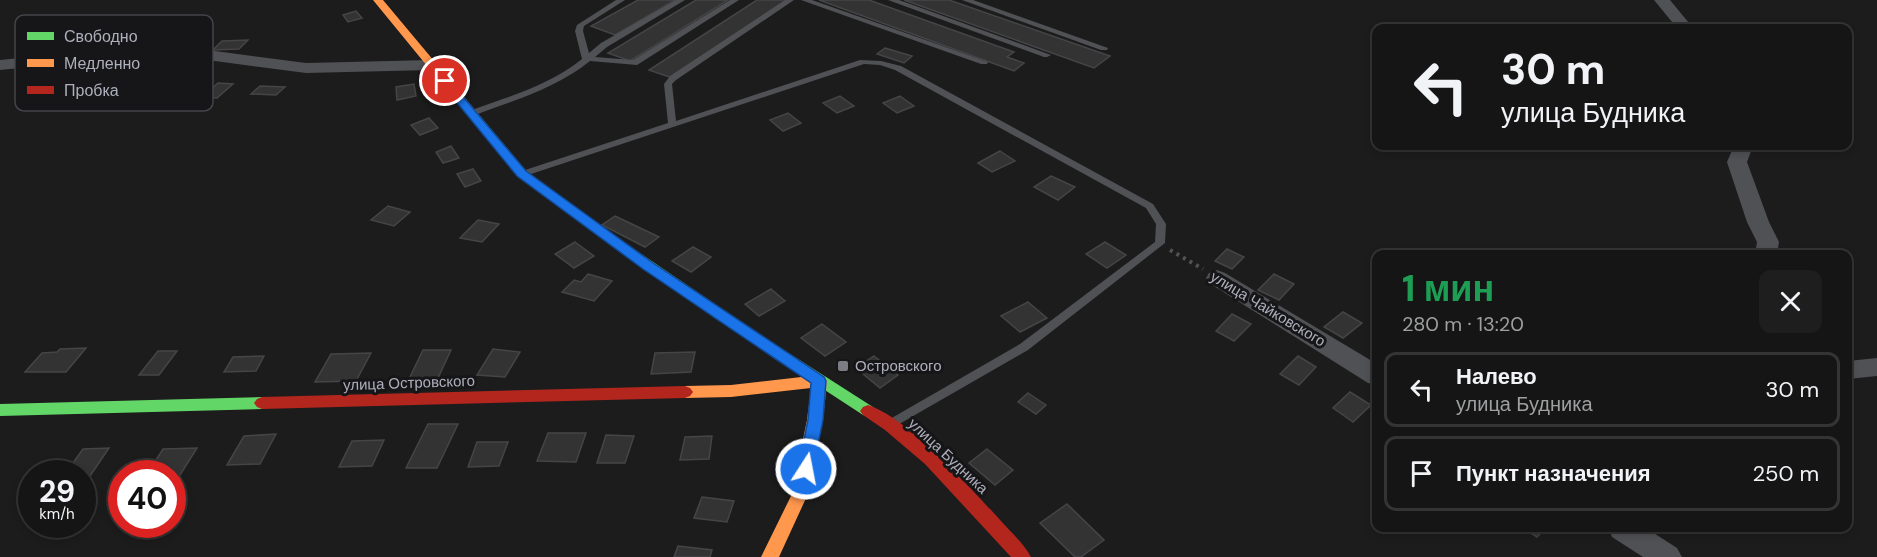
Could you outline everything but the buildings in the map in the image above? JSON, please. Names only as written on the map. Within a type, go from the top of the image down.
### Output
[{"type":"street","name":"улица Будника","points":[[378,0],[522,174],[648,266],[819,381],[890,424],[921,449],[960,488],[1022,557]]},
{"type":"street","points":[[1662,0],[1681,24]]},
{"type":"street","points":[[213,56],[306,68],[431,65]]},
{"type":"street","points":[[0,65],[15,63]]},
{"type":"street","points":[[1742,150],[1737,162],[1758,222],[1768,242],[1767,250]]},
{"type":"street","name":"улица Чайковского","points":[[1217,278],[1372,373]]},
{"type":"street","points":[[1852,370],[1877,367]]},
{"type":"street","points":[[770,557],[799,496],[815,420],[819,381]]},
{"type":"street","name":"улица Островского","points":[[0,410],[731,391],[819,381]]},
{"type":"street","points":[[1628,532],[1667,557]]},
{"type":"lane","points":[[586,58],[579,31],[581,25],[621,0]]},
{"type":"lane","points":[[472,113],[542,87],[576,69],[586,58],[681,0]]},
{"type":"lane","points":[[586,58],[634,63],[735,0]]},
{"type":"lane","points":[[672,124],[667,94],[668,84],[673,78],[790,0]]},
{"type":"lane","points":[[805,0],[984,62]]},
{"type":"lane","points":[[892,0],[1047,55]]},
{"type":"lane","points":[[966,0],[1104,48]]},
{"type":"lane","points":[[522,174],[863,62],[890,65],[1150,206],[1161,224],[1160,243],[1024,347],[890,424]]},
{"type":"path","name":"улица Чайковского","points":[[1160,243],[1217,278]]},
{"type":"traffic: fast","points":[[578,215],[721,316],[868,411]]},
{"type":"traffic: fast","points":[[0,410],[262,403]]},
{"type":"traffic: slow","points":[[378,0],[522,174],[578,215]]},
{"type":"traffic: slow","points":[[685,392],[731,391],[819,381],[815,420],[799,496],[770,557]]},
{"type":"traffic: jam","points":[[262,403],[685,392]]},
{"type":"traffic: jam","points":[[868,411],[931,459],[969,497],[1022,557]]},
{"type":"place","name":"Островского","points":[[843,366]]},
{"type":"route","points":[[445,81],[522,174],[648,266],[819,381],[806,469]]}]
